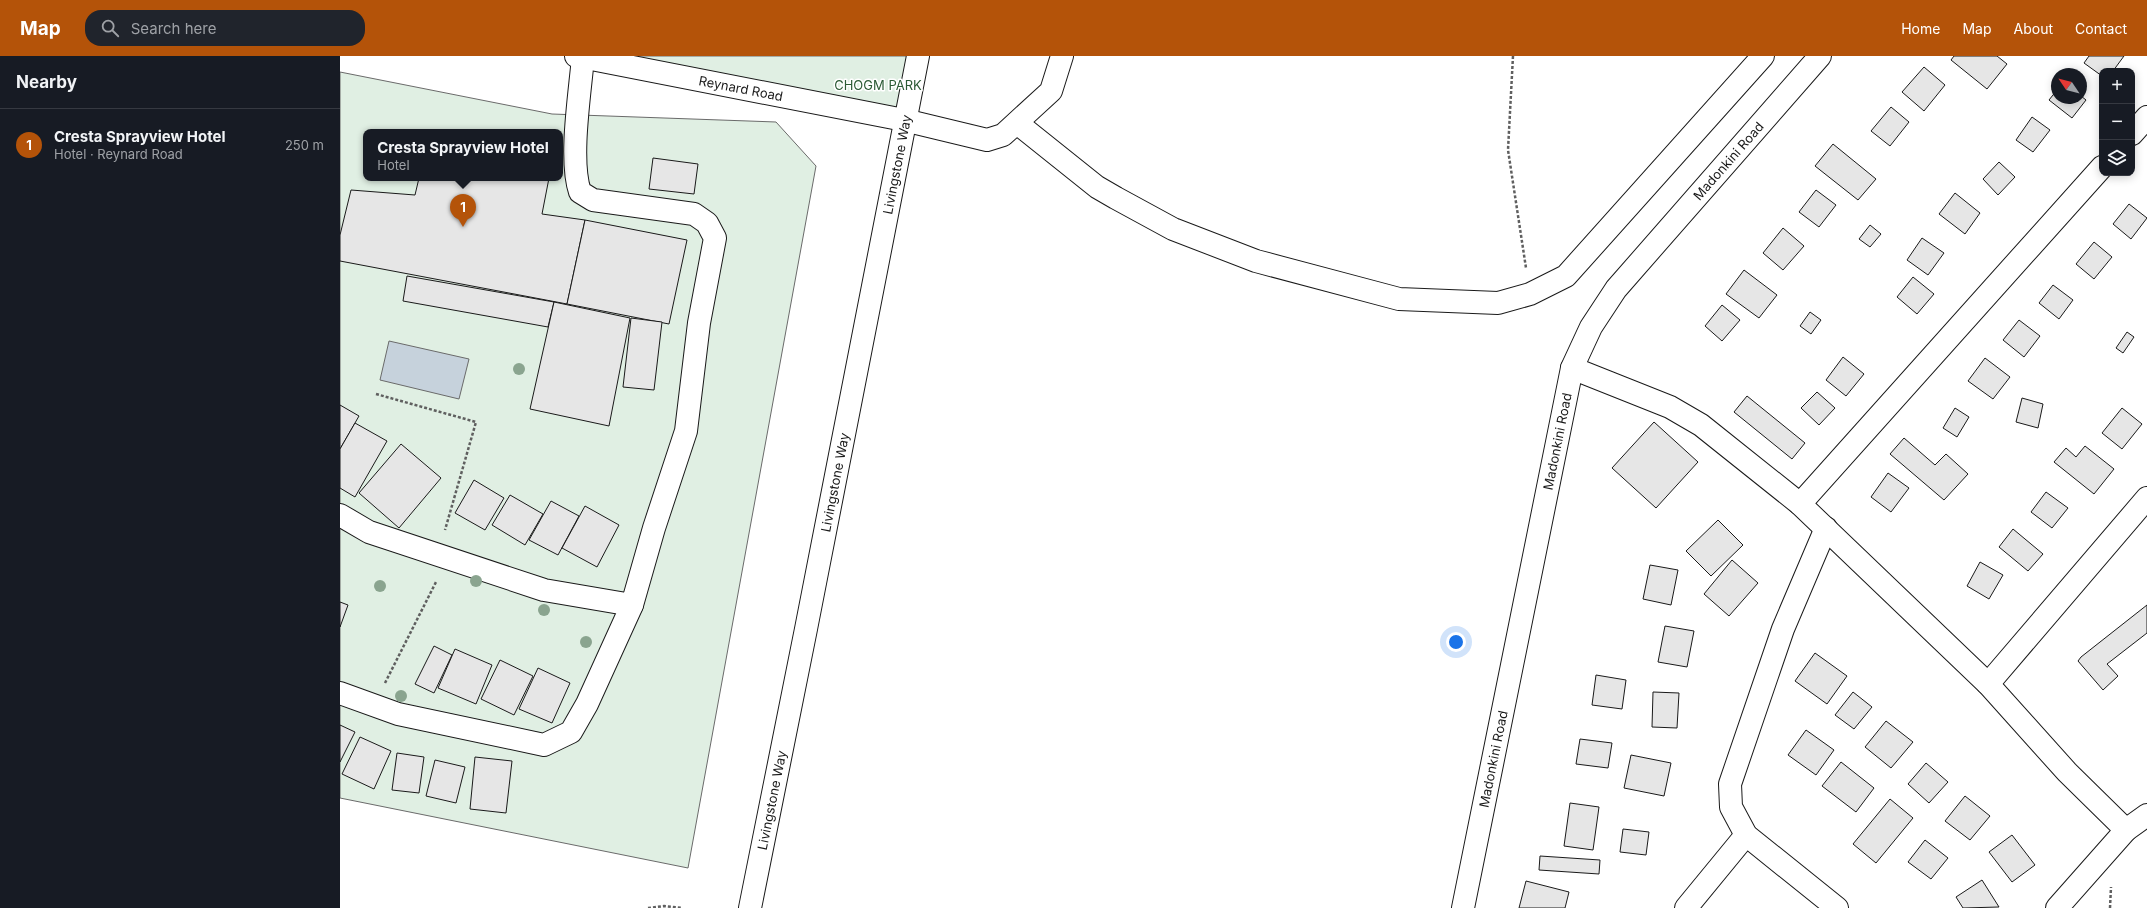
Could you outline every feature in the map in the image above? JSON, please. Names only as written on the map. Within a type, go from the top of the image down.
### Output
[{"type":"main road","name":"Livingstone Way","points":[[750,908],[808,621],[904,120],[918,56]]},
{"type":"main road","name":"Reynard Road","points":[[580,57],[904,120],[986,140],[1003,135],[1051,91],[1062,56]]},
{"type":"main road","points":[[1017,123],[1098,187],[1173,229],[1256,260],[1399,299],[1498,303],[1530,294],[1566,276],[1764,56]]},
{"type":"main road","name":"Madonkini Road","points":[[1463,908],[1572,368],[1591,327],[1616,289],[1820,56]]},
{"type":"main road","points":[[340,693],[398,714],[544,745],[571,732],[587,704],[632,605],[654,528],[686,431],[699,323],[715,238],[708,223],[694,214],[593,200],[580,192],[576,179],[580,57]]},
{"type":"main road","points":[[2135,131],[2147,117]]},
{"type":"main road","points":[[1800,504],[2099,170]]},
{"type":"main road","points":[[1572,368],[1670,407],[1701,425],[1800,504],[1988,684],[2067,772],[2126,830]]},
{"type":"main road","points":[[1988,684],[2147,498]]},
{"type":"main road","points":[[340,515],[369,532],[544,590],[632,605]]},
{"type":"main road","points":[[1826,528],[1783,629],[1730,784],[1731,807],[1746,835],[1837,908]]},
{"type":"main road","points":[[2056,908],[2126,830],[2147,815]]},
{"type":"main road","points":[[1686,908],[1746,835]]},
{"type":"path","points":[[1513,56],[1508,150],[1530,294]]},
{"type":"path","points":[[376,394],[476,422],[443,557],[384,685]]},
{"type":"path","points":[[648,908],[664,906],[682,908]]},
{"type":"green space","name":"CHOGM PARK","points":[[590,56],[917,56],[904,120]]},
{"type":"green space","points":[[340,72],[552,114],[776,122],[816,166],[688,868],[340,798]]},
{"type":"shaded area","points":[[389,341],[469,359],[459,399],[380,380]]},
{"type":"building","points":[[1954,56],[1997,56],[2007,64],[1987,89],[1951,60]]},
{"type":"building","points":[[2089,56],[2124,56],[2115,68],[2099,68],[2099,74],[2084,63]]},
{"type":"building","points":[[1924,67],[1945,85],[1924,111],[1902,92]]},
{"type":"building","points":[[2054,104],[2083,104],[2072,118]]},
{"type":"building","points":[[1891,107],[1909,122],[1890,146],[1871,131]]},
{"type":"building","points":[[2032,117],[2050,130],[2033,152],[2016,140]]},
{"type":"building","points":[[1833,144],[1876,179],[1858,200],[1815,166]]},
{"type":"building","points":[[653,158],[698,164],[694,194],[649,189]]},
{"type":"building","points":[[1999,162],[2015,177],[1998,195],[1983,179]]},
{"type":"building","points":[[418,181],[548,181],[542,214],[585,220],[567,304],[340,261],[340,235],[351,190],[415,195]]},
{"type":"building","points":[[1816,190],[1836,205],[1819,227],[1799,212]]},
{"type":"building","points":[[1955,193],[1980,213],[1965,234],[1939,214]]},
{"type":"building","points":[[2129,204],[2147,218],[2131,239],[2113,224]]},
{"type":"building","points":[[585,220],[687,240],[669,324],[567,304]]},
{"type":"building","points":[[1870,225],[1881,234],[1870,247],[1859,239]]},
{"type":"building","points":[[1783,228],[1804,246],[1783,270],[1763,253]]},
{"type":"building","points":[[1922,238],[1944,253],[1928,275],[1907,260]]},
{"type":"building","points":[[2094,242],[2112,257],[2094,279],[2076,264]]},
{"type":"building","points":[[1744,270],[1777,295],[1759,318],[1726,294]]},
{"type":"building","points":[[407,276],[554,302],[548,327],[403,301]]},
{"type":"building","points":[[1913,277],[1934,294],[1917,314],[1897,297]]},
{"type":"building","points":[[2053,285],[2073,300],[2059,319],[2039,303]]},
{"type":"building","points":[[554,302],[630,318],[609,426],[530,409]]},
{"type":"building","points":[[1722,305],[1740,320],[1722,341],[1705,326]]},
{"type":"building","points":[[1810,312],[1821,320],[1811,334],[1800,326]]},
{"type":"building","points":[[631,318],[662,322],[654,390],[623,387]]},
{"type":"building","points":[[2019,320],[2040,336],[2024,357],[2003,340]]},
{"type":"building","points":[[2127,332],[2134,337],[2123,353],[2116,348]]},
{"type":"building","points":[[1843,357],[1864,374],[1846,396],[1826,380]]},
{"type":"building","points":[[1985,358],[2010,377],[1993,399],[1968,381]]},
{"type":"building","points":[[1817,392],[1835,408],[1819,425],[1801,408]]},
{"type":"building","points":[[1747,396],[1805,443],[1792,459],[1734,412]]},
{"type":"building","points":[[2022,398],[2043,404],[2038,428],[2016,422]]},
{"type":"building","points":[[340,405],[359,416],[340,449]]},
{"type":"building","points":[[1955,408],[1969,417],[1957,437],[1943,428]]},
{"type":"building","points":[[2122,408],[2142,424],[2122,449],[2102,433]]},
{"type":"building","points":[[1654,422],[1698,462],[1656,508],[1612,468]]},
{"type":"building","points":[[355,423],[387,441],[355,497],[340,488],[340,449]]},
{"type":"building","points":[[1904,438],[1935,465],[1946,454],[1968,474],[1944,500],[1890,454]]},
{"type":"building","points":[[401,444],[441,478],[399,528],[359,493]]},
{"type":"building","points":[[2085,446],[2114,469],[2094,494],[2054,462],[2066,448],[2076,457]]},
{"type":"building","points":[[1888,473],[1909,488],[1891,512],[1871,497]]},
{"type":"building","points":[[474,480],[504,498],[485,530],[455,513]]},
{"type":"building","points":[[2046,492],[2068,508],[2052,528],[2031,512]]},
{"type":"building","points":[[510,495],[543,514],[525,545],[492,525]]},
{"type":"building","points":[[551,501],[579,516],[558,555],[529,540]]},
{"type":"building","points":[[585,506],[619,525],[597,567],[562,548]]},
{"type":"building","points":[[1718,520],[1743,545],[1711,576],[1686,551]]},
{"type":"building","points":[[2013,529],[2043,554],[2028,571],[1999,547]]},
{"type":"building","points":[[1732,560],[1758,583],[1729,616],[1704,594]]},
{"type":"building","points":[[1980,562],[2003,575],[1989,599],[1967,586]]},
{"type":"building","points":[[1650,565],[1678,570],[1671,605],[1643,599]]},
{"type":"building","points":[[340,602],[348,605],[340,627]]},
{"type":"building","points":[[2147,605],[2147,633],[2107,664],[2118,676],[2103,690],[2078,661],[2081,657]]},
{"type":"building","points":[[1665,626],[1694,631],[1687,667],[1658,662]]},
{"type":"building","points":[[434,646],[452,655],[434,693],[415,684]]},
{"type":"building","points":[[455,649],[492,665],[476,704],[438,688]]},
{"type":"building","points":[[1815,653],[1847,676],[1827,704],[1795,681]]},
{"type":"building","points":[[500,660],[533,676],[514,715],[481,699]]},
{"type":"building","points":[[538,668],[570,683],[552,723],[519,709]]},
{"type":"building","points":[[1596,675],[1626,680],[1622,709],[1592,705]]},
{"type":"building","points":[[1653,692],[1679,693],[1677,728],[1652,727]]},
{"type":"building","points":[[1853,692],[1872,707],[1854,729],[1835,715]]},
{"type":"building","points":[[1886,721],[1913,742],[1891,768],[1865,747]]},
{"type":"building","points":[[340,725],[355,732],[340,762]]},
{"type":"building","points":[[1806,730],[1834,750],[1816,775],[1788,755]]},
{"type":"building","points":[[360,737],[391,751],[374,789],[342,774]]},
{"type":"building","points":[[1580,739],[1612,743],[1608,768],[1576,764]]},
{"type":"building","points":[[397,753],[424,757],[419,793],[392,790]]},
{"type":"building","points":[[1631,755],[1671,763],[1664,796],[1624,788]]},
{"type":"building","points":[[475,757],[512,761],[506,813],[470,809]]},
{"type":"building","points":[[435,760],[465,767],[456,803],[426,796]]},
{"type":"building","points":[[1841,762],[1874,788],[1856,812],[1822,786]]},
{"type":"building","points":[[1926,763],[1948,782],[1929,803],[1908,784]]},
{"type":"building","points":[[1965,796],[1990,816],[1970,840],[1945,821]]},
{"type":"building","points":[[1890,799],[1913,818],[1876,863],[1853,844]]},
{"type":"building","points":[[1570,803],[1599,807],[1593,850],[1564,846]]},
{"type":"building","points":[[1623,829],[1649,832],[1646,855],[1620,852]]},
{"type":"building","points":[[2012,835],[2035,865],[2012,882],[1989,852]]},
{"type":"building","points":[[1925,840],[1948,858],[1931,879],[1908,862]]},
{"type":"building","points":[[1540,856],[1600,860],[1599,874],[1539,870]]},
{"type":"building","points":[[1982,880],[1999,907],[1963,908],[1956,897]]},
{"type":"building","points":[[1526,881],[1569,892],[1565,908],[1519,908]]},
{"type":"place","name":"Cresta Sprayview Hotel","points":[[463,227]]}]
